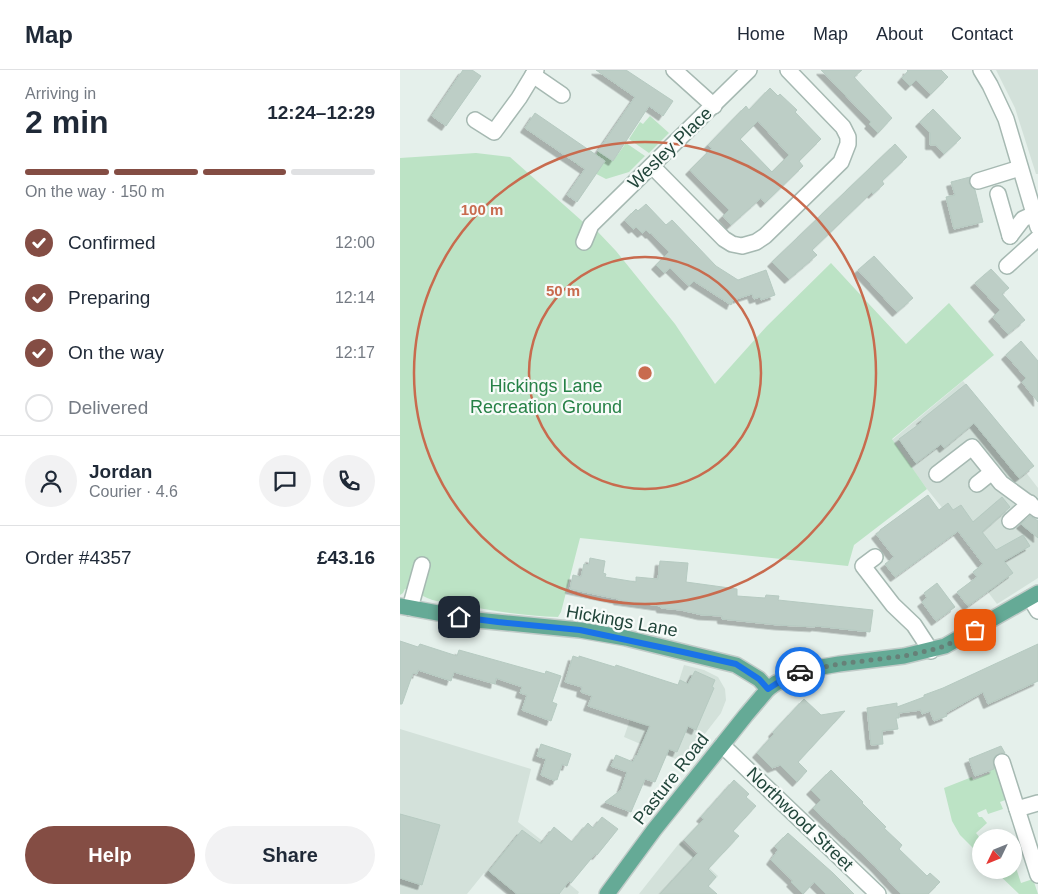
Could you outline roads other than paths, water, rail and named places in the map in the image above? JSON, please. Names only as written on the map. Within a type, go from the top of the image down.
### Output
[{"type":"main road","name":"Pasture Road","points":[[607,894],[654,830],[768,689],[785,678],[804,670],[904,656],[945,646],[1034,596]]},
{"type":"main road","name":"Hickings Lane","points":[[405,607],[498,622],[580,630],[645,643],[736,664],[759,679],[768,689]]},
{"type":"street","points":[[674,70],[714,106]]},
{"type":"street","name":"Wesley Place","points":[[584,242],[590,226],[749,70]]},
{"type":"street","points":[[652,166],[724,239],[732,244],[748,245],[765,236],[841,162],[848,144],[848,137],[843,127],[788,70]]},
{"type":"street","points":[[981,70],[1006,119],[1036,220],[1023,219],[1010,236],[998,194]]},
{"type":"street","points":[[475,120],[494,132],[535,72],[562,95]]},
{"type":"street","points":[[978,181],[1020,168]]},
{"type":"street","points":[[1007,266],[1038,238]]},
{"type":"street","points":[[937,474],[972,447],[1002,483],[1034,507],[1010,521]]},
{"type":"street","points":[[977,484],[992,472]]},
{"type":"street","points":[[876,557],[863,566],[893,605],[903,612],[914,625],[931,650]]},
{"type":"street","points":[[405,607],[422,565]]},
{"type":"street","points":[[1034,596],[1038,612]]},
{"type":"street","name":"Northwood Street","points":[[722,745],[878,894]]},
{"type":"street","points":[[1002,762],[1038,876]]},
{"type":"street","points":[[1018,809],[1038,803]]},
{"type":"park label","name":"Hickings Lane Recreation Ground","points":[[546,396]]}]
